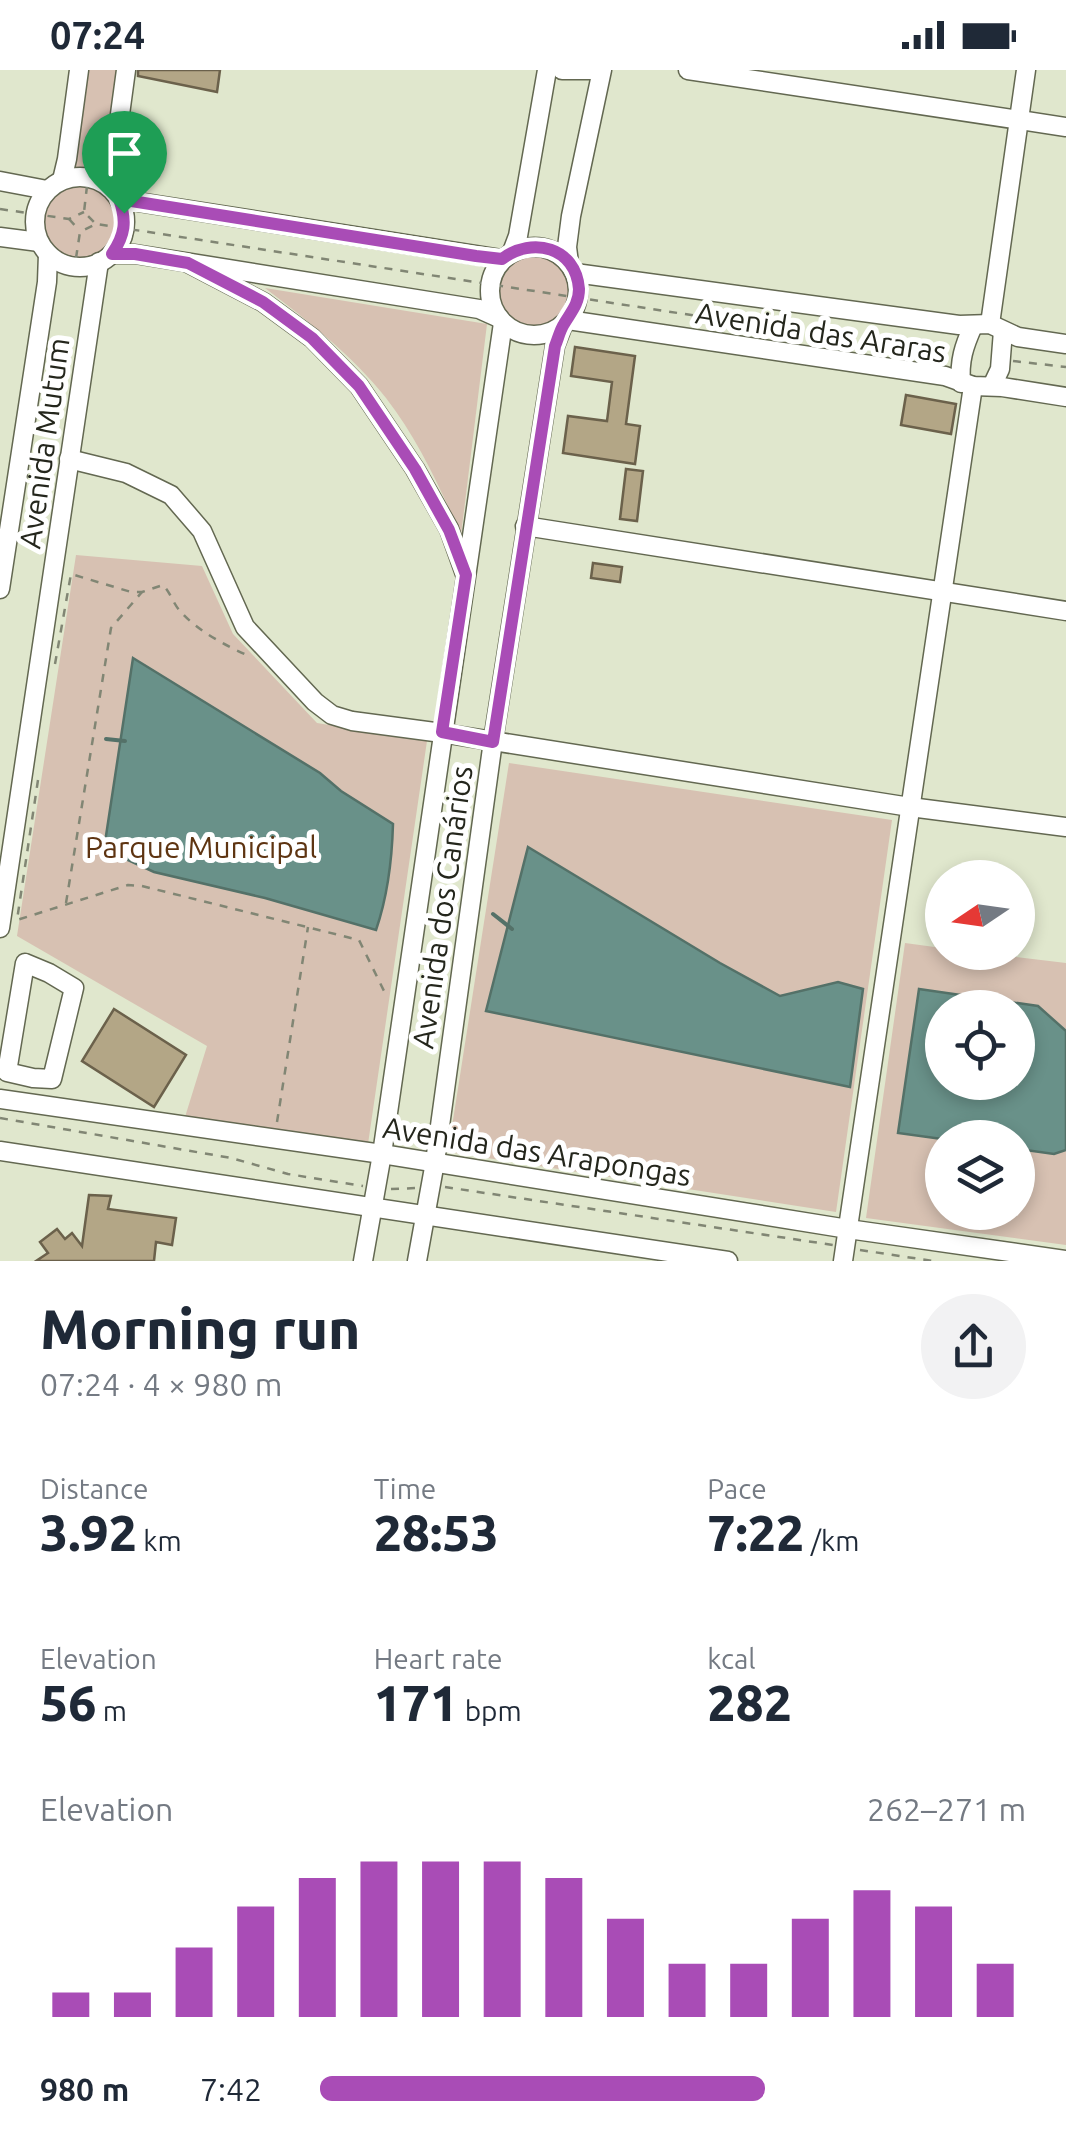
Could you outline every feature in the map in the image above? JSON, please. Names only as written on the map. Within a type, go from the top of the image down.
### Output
[{"type":"street","points":[[36,214],[37,206],[54,185],[67,159],[79,70]]},
{"type":"street","points":[[114,194],[126,70]]},
{"type":"street","points":[[501,321],[492,304],[490,284],[493,272],[518,236],[547,70]]},
{"type":"street","points":[[562,70],[591,70]]},
{"type":"street","points":[[578,298],[567,247],[602,70]]},
{"type":"street","points":[[688,70],[1066,128]]},
{"type":"street","points":[[845,1246],[975,385],[1002,362],[989,327],[1026,70]]},
{"type":"street","points":[[0,181],[54,185],[74,176],[99,180],[114,194],[124,213],[124,228]]},
{"type":"street","points":[[114,194],[507,256]]},
{"type":"street","name":"Avenida Mutum","points":[[0,589],[47,282],[44,248],[34,224],[36,214]]},
{"type":"street","name":"Avenida Mutum","points":[[0,928],[69,458],[106,258],[120,242],[124,228]]},
{"type":"street","points":[[0,237],[44,248],[60,262],[73,266],[86,267],[106,258],[135,254],[480,309],[501,321]]},
{"type":"street","name":"Avenida das Araras","points":[[507,256],[527,246],[542,246],[558,252],[572,268],[989,327],[1018,337],[1066,344]]},
{"type":"street","points":[[188,263],[263,302],[312,338],[359,386],[415,469],[449,530],[466,575]]},
{"type":"street","name":"Avenida dos Canários","points":[[417,1261],[435,1162],[493,742],[555,346],[578,298]]},
{"type":"street","name":"Avenida das Araras","points":[[501,321],[517,332],[533,336],[549,333],[566,323],[945,376],[975,385],[1066,397]]},
{"type":"street","name":"Avenida dos Canários","points":[[363,1261],[382,1154],[501,321]]},
{"type":"street","points":[[975,385],[960,361],[962,348],[989,327]]},
{"type":"street","points":[[0,449],[22,449]]},
{"type":"street","points":[[69,458],[126,473],[170,494],[202,530],[245,627],[332,715],[910,807],[1066,827]]},
{"type":"street","points":[[526,526],[1066,611]]},
{"type":"street","points":[[26,962],[74,988],[52,1079],[8,1072],[9,1002],[26,962]]},
{"type":"street","name":"Avenida das Arapongas","points":[[0,1099],[435,1162],[845,1246],[1066,1260]]},
{"type":"street","points":[[0,1151],[374,1197],[424,1214],[728,1261]]},
{"type":"path","points":[[84,212],[87,186]]},
{"type":"path","points":[[0,209],[69,219],[84,212]]},
{"type":"path","points":[[84,212],[96,224]]},
{"type":"path","points":[[69,219],[80,232],[76,258]]},
{"type":"path","points":[[80,232],[96,224],[124,228],[960,361]]},
{"type":"path","points":[[1002,362],[1021,360],[1066,368]]},
{"type":"path","points":[[53,678],[71,574],[131,592],[163,585],[177,608],[194,625],[246,655],[263,657]]},
{"type":"path","points":[[66,905],[111,628],[142,592]]},
{"type":"path","points":[[39,774],[17,920],[128,885],[142,886],[359,940],[385,993],[404,998]]},
{"type":"path","points":[[275,1138],[308,926]]},
{"type":"path","points":[[0,1118],[231,1158],[374,1197],[430,1185],[933,1261]]},
{"type":"green space","points":[[85,70],[117,70],[102,172],[70,168]]},
{"type":"green space","points":[[80,185],[106,196],[117,222],[106,248],[80,259],[54,248],[43,222],[54,196]]},
{"type":"green space","points":[[534,252],[561,263],[572,290],[561,317],[534,328],[507,317],[496,290],[507,263]]},
{"type":"green space","points":[[265,288],[487,324],[461,535],[418,447],[386,398],[344,353]]},
{"type":"green space","name":"Parque Municipal","points":[[76,555],[202,566],[233,634],[317,723],[427,741],[368,1144],[185,1117],[207,1046],[17,936]]},
{"type":"green space","points":[[509,763],[892,820],[836,1212],[448,1152]]},
{"type":"green space","points":[[905,943],[925,946],[925,970],[1035,970],[1035,959],[1066,963],[1066,1245],[955,1230],[1035,1230],[1035,1120],[925,1120],[925,1226],[866,1218]]},
{"type":"water","points":[[133,658],[320,773],[393,824],[389,878],[376,930],[154,872],[104,849]]},
{"type":"water","points":[[528,847],[780,996],[838,982],[863,989],[850,1087],[486,1011]]},
{"type":"water","points":[[919,989],[926,990],[925,1100],[1035,1100],[1035,1006],[1066,1031],[1066,1150],[1054,1154],[1035,1151],[1035,1120],[925,1120],[925,1137],[898,1133]]},
{"type":"building","points":[[138,70],[220,70],[217,92],[138,76]]},
{"type":"building","points":[[575,347],[635,356],[626,424],[640,426],[635,464],[563,453],[568,416],[607,421],[612,382],[571,376]]},
{"type":"building","points":[[906,395],[956,404],[951,434],[901,425]]},
{"type":"building","points":[[626,469],[643,471],[637,521],[620,519]]},
{"type":"building","points":[[593,563],[622,567],[620,582],[591,578]]},
{"type":"building","points":[[114,1009],[186,1055],[154,1107],[82,1061]]},
{"type":"building","points":[[89,1195],[111,1196],[108,1209],[176,1218],[172,1245],[156,1242],[154,1261],[36,1261],[48,1253],[40,1242],[57,1229],[65,1239],[72,1233],[82,1246]]},
{"type":"waterway","points":[[106,739],[125,741]]},
{"type":"waterway","points":[[493,914],[512,929]]},
{"type":"route","points":[[119,199],[502,259],[527,246],[542,246],[558,252],[569,263],[579,290],[576,306],[555,346],[493,742],[442,732],[466,575],[449,530],[415,469],[359,386],[312,338],[263,302],[188,263],[112,254],[120,242],[124,213],[119,199]]}]
